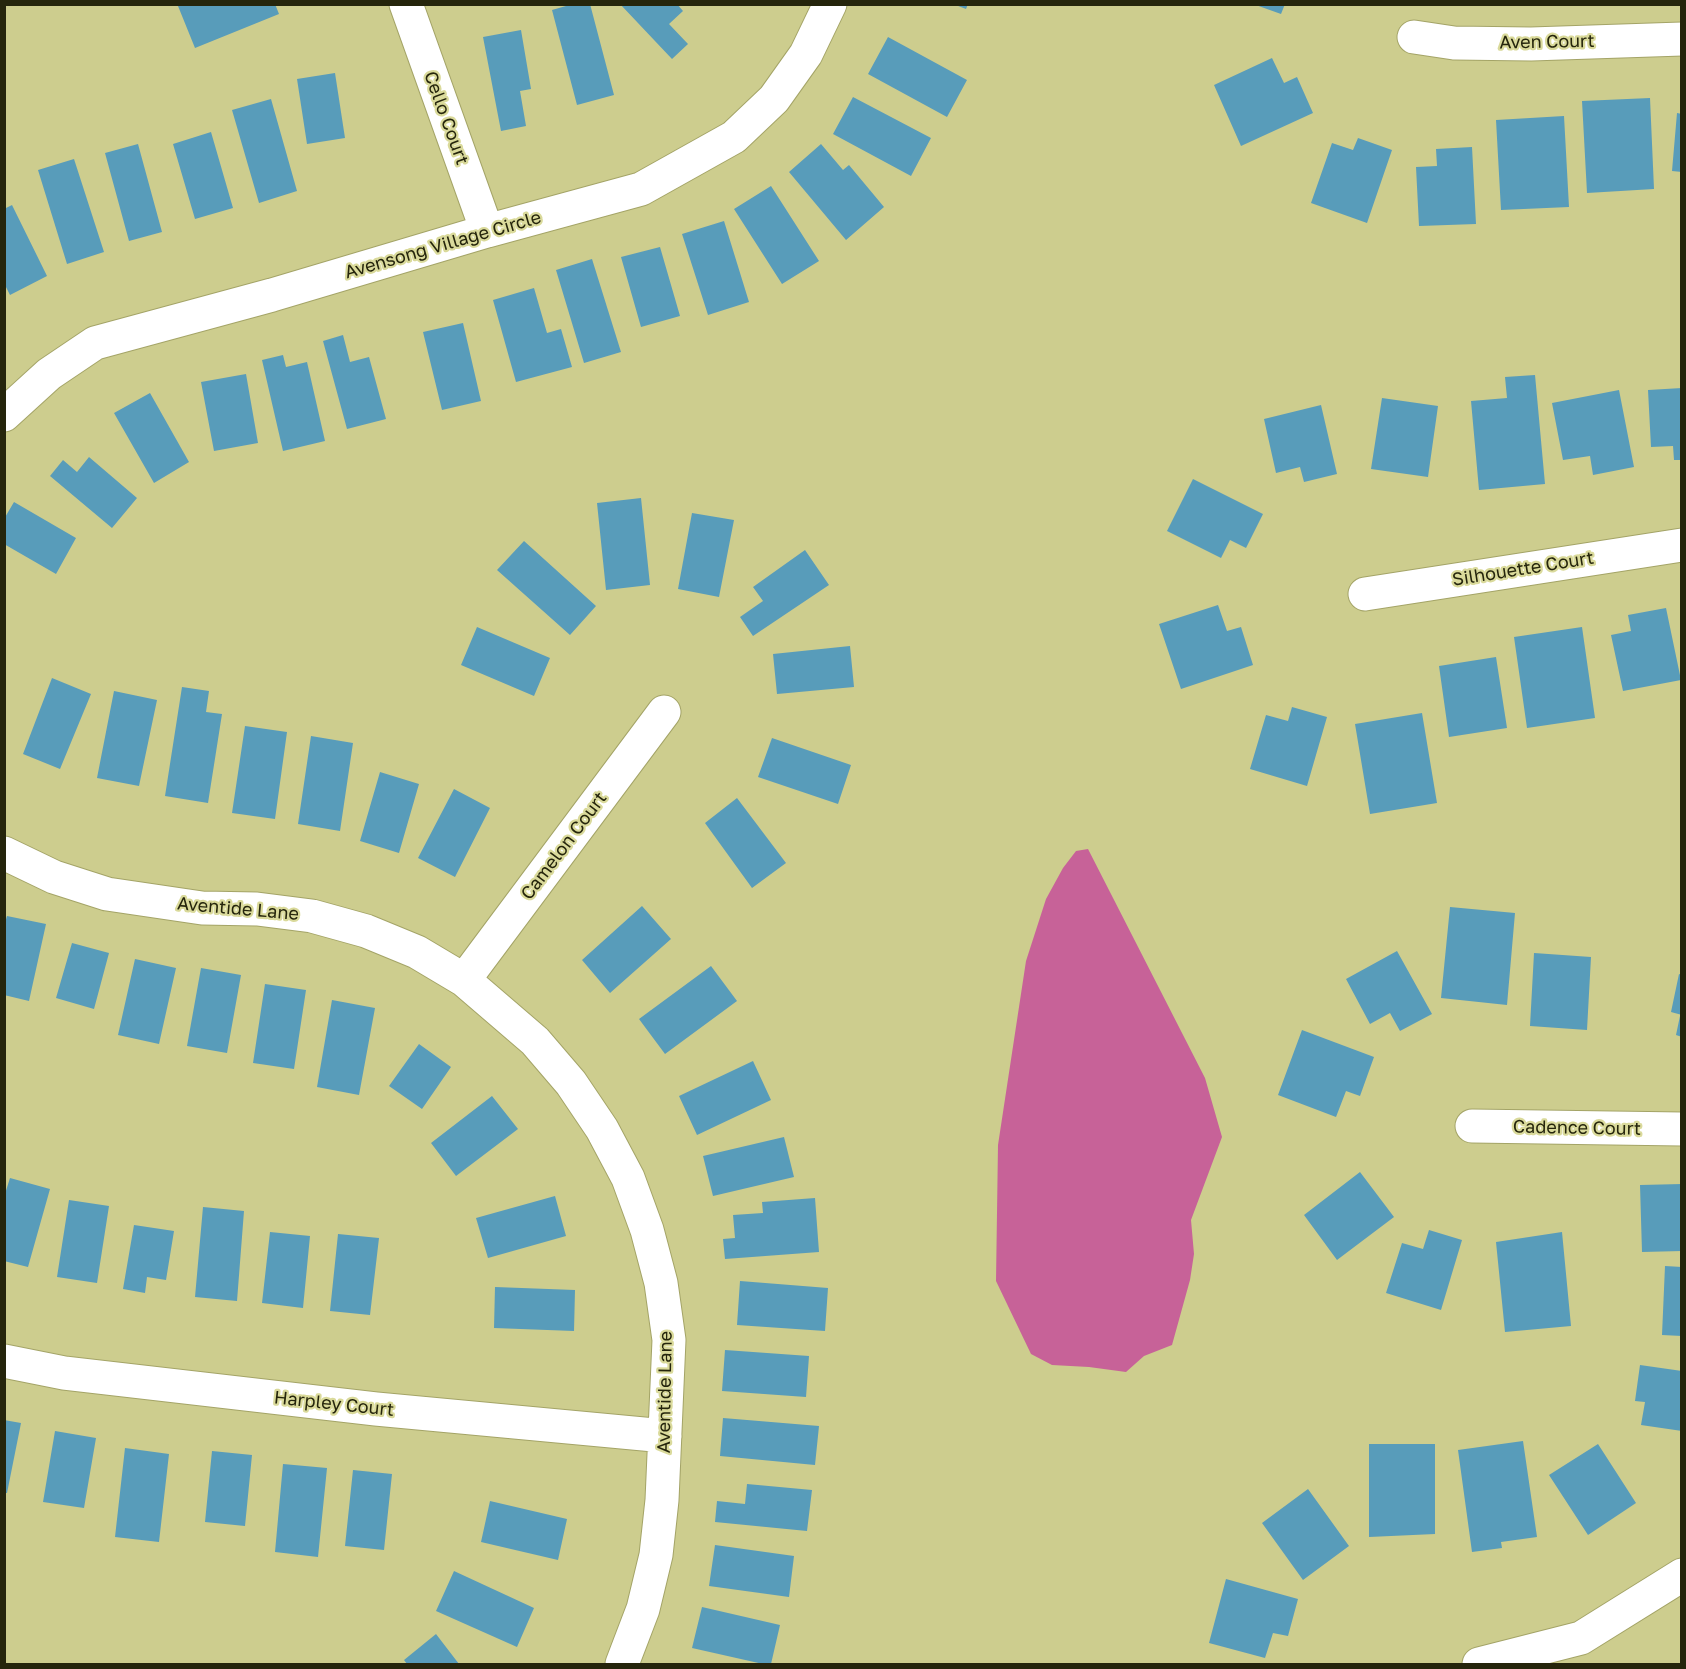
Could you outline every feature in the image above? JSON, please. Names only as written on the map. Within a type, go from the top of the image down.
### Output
[{"type":"street","name":"Cello Court","points":[[406,4],[487,231]]},
{"type":"street","name":"Avensong Village Circle","points":[[4,416],[49,374],[95,343],[272,295],[487,231],[641,189],[734,137],[774,99],[806,54],[830,4]]},
{"type":"street","name":"Aven Court","points":[[1414,37],[1454,43],[1530,44],[1682,39]]},
{"type":"street","name":"Silhouette Court","points":[[1365,594],[1682,545]]},
{"type":"street","name":"Camelon Court","points":[[464,980],[664,712]]},
{"type":"street","name":"Aventide Lane","points":[[4,853],[54,877],[107,894],[202,908],[257,909],[312,916],[366,931],[417,952],[464,980],[535,1041],[571,1083],[602,1129],[628,1178],[647,1230],[663,1295],[669,1340],[662,1500],[656,1555],[643,1609],[622,1665]]},
{"type":"street","name":"Cadence Court","points":[[1472,1126],[1682,1129]]},
{"type":"street","name":"Harpley Court","points":[[4,1361],[64,1373],[376,1409],[665,1436]]},
{"type":"street","points":[[1479,1665],[1581,1638],[1682,1575]]},
{"type":"shaded area","points":[[1088,849],[1205,1078],[1222,1137],[1191,1220],[1194,1254],[1190,1280],[1172,1345],[1144,1356],[1126,1372],[1052,1365],[1031,1354],[996,1281],[998,1145],[1026,961],[1046,899],[1063,868],[1076,851]]},
{"type":"building","points":[[182,4],[275,4],[279,14],[195,48],[178,6]]},
{"type":"building","points":[[573,4],[590,4],[614,95],[577,105],[552,10]]},
{"type":"building","points":[[620,4],[677,4],[683,11],[669,24],[688,44],[672,59]]},
{"type":"building","points":[[953,4],[968,4],[966,9]]},
{"type":"building","points":[[1253,4],[1285,4],[1281,14]]},
{"type":"building","points":[[521,30],[531,89],[520,91],[526,126],[501,131],[483,37]]},
{"type":"building","points":[[888,37],[967,80],[947,117],[868,74]]},
{"type":"building","points":[[1272,58],[1284,83],[1297,77],[1313,113],[1241,146],[1214,85]]},
{"type":"building","points":[[335,73],[345,138],[307,144],[297,79]]},
{"type":"building","points":[[853,97],[931,138],[911,176],[833,134]]},
{"type":"building","points":[[1650,98],[1654,189],[1587,193],[1582,101]]},
{"type":"building","points":[[271,99],[297,191],[259,203],[232,110]]},
{"type":"building","points":[[1677,113],[1682,114],[1682,172],[1672,171]]},
{"type":"building","points":[[1564,116],[1569,207],[1501,210],[1496,120]]},
{"type":"building","points":[[211,132],[233,208],[195,219],[173,144]]},
{"type":"building","points":[[1358,138],[1392,150],[1367,223],[1311,203],[1332,143],[1353,150]]},
{"type":"building","points":[[138,144],[162,232],[129,241],[105,153]]},
{"type":"building","points":[[821,144],[843,170],[849,165],[884,207],[846,240],[789,172]]},
{"type":"building","points":[[1472,147],[1476,224],[1419,226],[1416,167],[1437,166],[1436,149]]},
{"type":"building","points":[[74,159],[104,252],[67,264],[38,170]]},
{"type":"building","points":[[771,186],[819,261],[782,284],[734,209]]},
{"type":"building","points":[[12,205],[47,276],[10,295],[4,283],[4,209]]},
{"type":"building","points":[[724,221],[749,302],[708,315],[682,234]]},
{"type":"building","points":[[660,247],[680,316],[641,327],[621,257]]},
{"type":"building","points":[[592,259],[621,352],[584,363],[556,270]]},
{"type":"building","points":[[534,288],[547,333],[561,329],[572,367],[516,382],[493,300]]},
{"type":"building","points":[[463,323],[481,401],[442,410],[423,332]]},
{"type":"building","points":[[343,335],[350,362],[369,357],[386,419],[347,429],[323,341]]},
{"type":"building","points":[[283,355],[286,367],[307,362],[325,441],[283,451],[262,360]]},
{"type":"building","points":[[246,374],[258,443],[214,451],[201,382]]},
{"type":"building","points":[[1535,375],[1545,484],[1479,490],[1471,401],[1507,398],[1505,377]]},
{"type":"building","points":[[1682,388],[1682,460],[1674,460],[1673,446],[1651,447],[1648,390]]},
{"type":"building","points":[[1619,390],[1634,467],[1593,475],[1590,456],[1563,460],[1552,403]]},
{"type":"building","points":[[150,393],[189,462],[154,483],[114,413]]},
{"type":"building","points":[[1382,398],[1438,406],[1428,477],[1371,469]]},
{"type":"building","points":[[1321,405],[1337,474],[1304,482],[1300,467],[1276,473],[1264,419]]},
{"type":"building","points":[[89,457],[137,498],[112,528],[50,476],[63,460],[77,472]]},
{"type":"building","points":[[1193,479],[1263,514],[1246,548],[1230,540],[1221,558],[1167,531]]},
{"type":"building","points":[[641,498],[650,585],[606,590],[597,503]]},
{"type":"building","points":[[14,502],[76,538],[56,574],[4,544],[4,519]]},
{"type":"building","points":[[692,513],[734,520],[719,597],[678,589]]},
{"type":"building","points":[[524,541],[596,606],[570,635],[497,570]]},
{"type":"building","points":[[805,550],[829,585],[753,636],[740,617],[763,601],[753,587]]},
{"type":"building","points":[[1218,605],[1227,631],[1241,627],[1253,665],[1181,689],[1159,624]]},
{"type":"building","points":[[1666,608],[1681,680],[1623,691],[1611,635],[1631,631],[1628,615]]},
{"type":"building","points":[[477,627],[550,658],[534,696],[461,665]]},
{"type":"building","points":[[1582,627],[1595,718],[1527,728],[1514,637]]},
{"type":"building","points":[[850,646],[854,687],[777,694],[773,654]]},
{"type":"building","points":[[1496,657],[1507,728],[1449,737],[1439,666]]},
{"type":"building","points":[[52,678],[91,694],[60,769],[23,754]]},
{"type":"building","points":[[182,687],[209,691],[206,712],[222,714],[208,803],[165,796]]},
{"type":"building","points":[[114,691],[157,700],[139,786],[97,778]]},
{"type":"building","points":[[1292,707],[1327,717],[1307,786],[1250,769],[1266,715],[1288,721]]},
{"type":"building","points":[[1422,713],[1437,803],[1370,814],[1355,724]]},
{"type":"building","points":[[245,726],[287,732],[275,819],[232,813]]},
{"type":"building","points":[[311,736],[353,743],[340,831],[298,824]]},
{"type":"building","points":[[772,738],[851,765],[838,804],[758,777]]},
{"type":"building","points":[[380,772],[419,784],[399,853],[360,841]]},
{"type":"building","points":[[454,789],[490,808],[455,877],[418,858]]},
{"type":"building","points":[[737,798],[786,863],[752,888],[705,823]]},
{"type":"building","points":[[642,906],[671,939],[610,993],[582,960]]},
{"type":"building","points":[[1450,907],[1515,913],[1507,1005],[1441,998]]},
{"type":"building","points":[[7,916],[46,924],[29,1001],[4,995],[4,926]]},
{"type":"building","points":[[72,943],[109,953],[94,1009],[56,998]]},
{"type":"building","points":[[1397,951],[1432,1014],[1400,1031],[1390,1013],[1370,1024],[1346,979]]},
{"type":"building","points":[[1534,953],[1591,957],[1587,1030],[1530,1026]]},
{"type":"building","points":[[135,959],[176,968],[159,1044],[118,1035]]},
{"type":"building","points":[[711,966],[737,1001],[665,1054],[639,1019]]},
{"type":"building","points":[[201,968],[241,975],[227,1053],[187,1046]]},
{"type":"building","points":[[1679,974],[1682,975],[1682,1015],[1671,1012]]},
{"type":"building","points":[[265,984],[306,990],[294,1069],[253,1063]]},
{"type":"building","points":[[332,1000],[375,1008],[359,1095],[317,1087]]},
{"type":"building","points":[[1680,1016],[1682,1016],[1682,1037],[1676,1035]]},
{"type":"building","points":[[1302,1030],[1374,1057],[1360,1096],[1346,1091],[1336,1117],[1278,1095]]},
{"type":"building","points":[[419,1044],[451,1067],[422,1109],[389,1086]]},
{"type":"building","points":[[753,1061],[771,1100],[697,1135],[679,1096]]},
{"type":"building","points":[[492,1096],[518,1129],[456,1176],[431,1143]]},
{"type":"building","points":[[784,1137],[794,1177],[713,1196],[703,1156]]},
{"type":"building","points":[[1360,1172],[1394,1217],[1337,1260],[1304,1215]]},
{"type":"building","points":[[10,1178],[50,1189],[28,1267],[4,1261],[4,1197]]},
{"type":"building","points":[[1682,1184],[1682,1251],[1642,1252],[1640,1185]]},
{"type":"building","points":[[555,1196],[566,1236],[488,1258],[476,1218]]},
{"type":"building","points":[[815,1198],[819,1252],[725,1259],[723,1239],[735,1238],[733,1215],[763,1213],[762,1202]]},
{"type":"building","points":[[69,1200],[109,1206],[97,1283],[57,1277]]},
{"type":"building","points":[[203,1207],[244,1211],[237,1301],[195,1297]]},
{"type":"building","points":[[134,1225],[174,1231],[166,1280],[147,1277],[145,1293],[123,1289]]},
{"type":"building","points":[[1429,1230],[1462,1240],[1441,1310],[1386,1293],[1402,1243],[1423,1249]]},
{"type":"building","points":[[270,1232],[310,1236],[303,1308],[262,1303]]},
{"type":"building","points":[[1562,1232],[1571,1326],[1505,1332],[1496,1242]]},
{"type":"building","points":[[338,1234],[379,1238],[370,1315],[330,1311]]},
{"type":"building","points":[[1665,1266],[1682,1267],[1682,1336],[1662,1335]]},
{"type":"building","points":[[740,1281],[828,1288],[825,1331],[737,1325]]},
{"type":"building","points":[[495,1287],[575,1290],[574,1331],[494,1328]]},
{"type":"building","points":[[725,1350],[809,1356],[806,1397],[722,1391]]},
{"type":"building","points":[[1640,1365],[1682,1371],[1682,1431],[1641,1425],[1645,1402],[1635,1401]]},
{"type":"building","points":[[723,1418],[819,1426],[815,1465],[720,1456]]},
{"type":"building","points":[[4,1420],[21,1423],[7,1493],[4,1493]]},
{"type":"building","points":[[55,1431],[96,1438],[84,1508],[43,1502]]},
{"type":"building","points":[[1523,1441],[1537,1537],[1501,1542],[1502,1548],[1472,1552],[1458,1450]]},
{"type":"building","points":[[1369,1444],[1435,1444],[1435,1534],[1369,1537]]},
{"type":"building","points":[[1598,1444],[1636,1503],[1588,1535],[1549,1475]]},
{"type":"building","points":[[125,1448],[169,1454],[159,1542],[115,1537]]},
{"type":"building","points":[[212,1451],[252,1455],[245,1526],[205,1522]]},
{"type":"building","points":[[283,1464],[327,1468],[318,1557],[275,1552]]},
{"type":"building","points":[[353,1470],[392,1474],[384,1550],[345,1546]]},
{"type":"building","points":[[747,1484],[812,1490],[807,1531],[715,1522],[717,1501],[745,1504]]},
{"type":"building","points":[[1308,1489],[1349,1546],[1303,1580],[1262,1523]]},
{"type":"building","points":[[490,1501],[567,1519],[558,1560],[481,1542]]},
{"type":"building","points":[[715,1545],[794,1556],[789,1597],[709,1586]]},
{"type":"building","points":[[454,1571],[534,1608],[517,1647],[436,1611]]},
{"type":"building","points":[[1226,1579],[1298,1599],[1288,1636],[1273,1633],[1265,1658],[1209,1643]]},
{"type":"building","points":[[702,1607],[780,1625],[771,1664],[692,1648]]},
{"type":"building","points":[[436,1634],[459,1664],[407,1664],[404,1660]]}]
